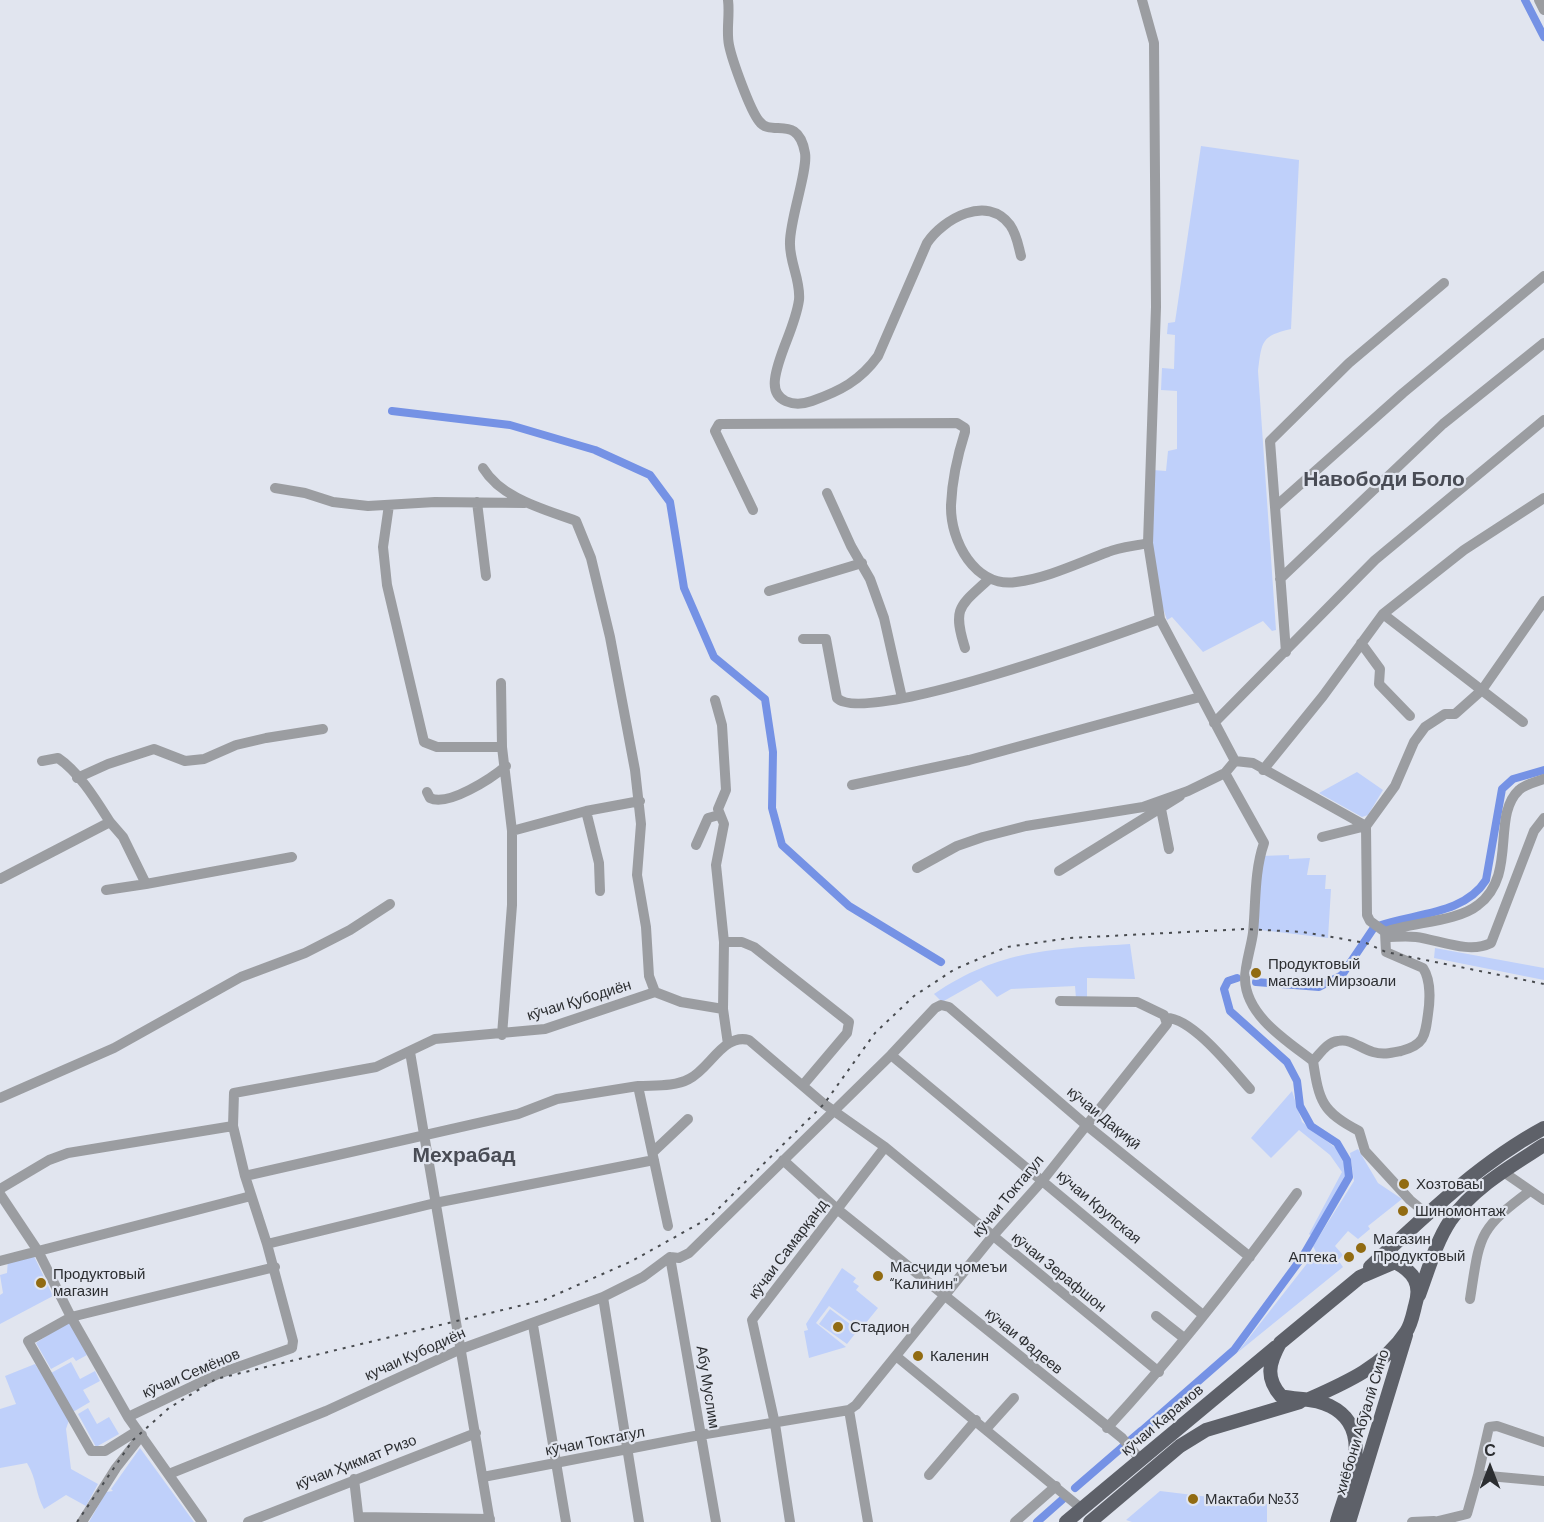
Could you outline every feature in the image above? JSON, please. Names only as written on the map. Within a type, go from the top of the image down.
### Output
[{"type":"main road","name":"кӯчаи Карамов","points":[[1066,1522],[1360,1277],[1427,1214],[1495,1159],[1544,1128]]},
{"type":"main road","name":"кӯчаи Карамов","points":[[1090,1522],[1180,1446],[1206,1430],[1306,1400],[1371,1368],[1407,1331],[1419,1294],[1450,1222],[1468,1199],[1502,1171],[1544,1145]]},
{"type":"main road","name":"кӯчаи Карамов","points":[[1360,1277],[1395,1262],[1409,1270],[1416,1279],[1419,1294]]},
{"type":"main road","name":"хиёбони Абӯалӣ Сино","points":[[1349,1522],[1407,1331]]},
{"type":"main road","points":[[1280,1343],[1270,1368],[1273,1387],[1281,1396],[1306,1400]]},
{"type":"main road","name":"хиёбони Абӯалӣ Сино","points":[[1306,1400],[1330,1406],[1342,1414],[1352,1426],[1357,1442],[1356,1456],[1337,1522]]},
{"type":"street","points":[[728,0],[728,44],[753,113],[760,124],[770,127],[787,127],[795,132],[801,138],[806,156],[792,218],[789,245],[799,285],[799,299],[795,320],[775,379],[776,391],[782,399],[788,404],[800,405],[854,383],[867,371],[878,357],[927,243],[936,230],[951,218],[967,212],[983,212],[997,216],[1008,223],[1017,236],[1021,256]]},
{"type":"street","points":[[1142,0],[1154,43],[1156,307],[1148,543],[1160,619],[1235,761]]},
{"type":"street","points":[[1539,0],[1544,10]]},
{"type":"street","points":[[1275,507],[1403,393],[1544,276]]},
{"type":"street","points":[[1286,652],[1270,441],[1349,363],[1444,284]]},
{"type":"street","points":[[1280,579],[1443,424],[1544,343]]},
{"type":"street","points":[[1214,723],[1375,560],[1544,420]]},
{"type":"street","points":[[753,510],[715,431],[719,424],[957,423],[964,428],[965,432],[951,506],[954,528],[962,550],[975,568],[989,579],[1013,583],[1039,578],[1111,551],[1148,543]]},
{"type":"street","points":[[483,468],[488,477],[525,503],[576,521],[584,537],[610,637],[640,801],[637,875],[646,927],[649,976],[655,993]]},
{"type":"street","points":[[275,488],[305,492],[333,502],[389,505],[525,503]]},
{"type":"street","points":[[826,492],[870,579],[884,618],[903,698]]},
{"type":"street","points":[[1263,770],[1323,696],[1383,614],[1464,550],[1544,498]]},
{"type":"street","points":[[477,502],[486,576]]},
{"type":"street","points":[[389,505],[383,548],[387,585],[424,742],[437,747],[502,747]]},
{"type":"street","points":[[770,591],[862,563]]},
{"type":"street","points":[[965,648],[959,628],[959,609],[968,597],[989,579]]},
{"type":"street","points":[[1544,601],[1482,690],[1455,714],[1445,714],[1425,727],[1414,742],[1395,786],[1366,826],[1367,915],[1370,921],[1385,935],[1417,937],[1436,943],[1481,948],[1491,943],[1534,831],[1544,818]]},
{"type":"street","points":[[1383,614],[1523,722]]},
{"type":"street","points":[[803,639],[826,639],[834,691],[840,702],[861,704],[952,688],[1160,619]]},
{"type":"street","points":[[1361,643],[1380,669],[1380,684],[1410,716]]},
{"type":"street","points":[[501,683],[502,747],[512,831],[512,905],[502,1035]]},
{"type":"street","points":[[852,785],[969,760],[1200,697]]},
{"type":"street","points":[[714,700],[722,725],[726,790],[718,809],[718,815],[724,824],[716,878],[724,942],[723,1009],[728,1044]]},
{"type":"street","points":[[77,778],[108,764],[154,749],[185,761],[204,759],[236,745],[323,729]]},
{"type":"street","points":[[42,761],[58,758],[77,778],[123,837],[146,884]]},
{"type":"street","points":[[1235,761],[1253,763],[1366,826]]},
{"type":"street","points":[[1059,871],[1188,791],[1225,772],[1235,761]]},
{"type":"street","points":[[427,792],[430,798],[442,800],[490,780],[506,766]]},
{"type":"street","points":[[1225,772],[1264,843],[1258,860],[1253,934],[1245,979],[1251,1002],[1278,1034],[1313,1061],[1317,1090],[1325,1108],[1339,1121],[1359,1131],[1365,1151],[1410,1200],[1427,1214]]},
{"type":"street","points":[[1385,935],[1478,906],[1491,891],[1500,872],[1511,801],[1519,789],[1544,779]]},
{"type":"street","points":[[917,868],[957,846],[983,837],[1026,826],[1143,807],[1188,791]]},
{"type":"street","points":[[512,831],[586,811],[640,801]]},
{"type":"street","points":[[1161,809],[1169,849]]},
{"type":"street","points":[[586,811],[599,863],[600,891]]},
{"type":"street","points":[[696,845],[708,818],[718,815]]},
{"type":"street","points":[[0,879],[110,822]]},
{"type":"street","points":[[1322,837],[1366,826]]},
{"type":"street","points":[[106,890],[292,857]]},
{"type":"street","points":[[0,1098],[114,1048],[241,977],[305,953],[350,930],[390,904]]},
{"type":"street","points":[[1313,1061],[1335,1041],[1347,1040],[1374,1053],[1388,1054],[1413,1049],[1422,1041],[1429,1003],[1426,973],[1423,968],[1386,952],[1385,935]]},
{"type":"street","points":[[724,942],[742,942],[754,947],[849,1022],[847,1033],[802,1085]]},
{"type":"street","name":"кӯчаи Қубодиён","points":[[233,1126],[234,1093],[376,1067],[435,1039],[502,1035],[545,1029],[655,993],[681,1002],[723,1009]]},
{"type":"street","points":[[1060,1001],[1143,1003],[1166,1018],[1177,1018],[1211,1047],[1250,1089]]},
{"type":"street","name":"кучаи Кубодиён","points":[[169,1474],[326,1411],[461,1349],[603,1297],[643,1277],[670,1257],[679,1258],[689,1253],[938,1006]]},
{"type":"street","name":"кӯчаи Дақиқӣ","points":[[938,1006],[949,1008],[1085,1124],[1250,1257]]},
{"type":"street","name":"кӯчаи Токтагул","points":[[483,1477],[700,1435],[849,1410],[862,1400],[992,1237],[1043,1180],[1085,1124],[1167,1024],[1166,1018]]},
{"type":"street","points":[[245,1176],[423,1133],[518,1113],[557,1100],[691,1079],[728,1044],[737,1039],[749,1040],[802,1085],[885,1148]]},
{"type":"street","points":[[354,1479],[359,1520],[490,1521],[410,1052]]},
{"type":"street","name":"кӯчаи Крупская","points":[[891,1055],[1203,1315]]},
{"type":"street","points":[[638,1086],[668,1226]]},
{"type":"street","points":[[267,1244],[435,1203],[653,1156],[688,1119]]},
{"type":"street","points":[[0,1189],[49,1160],[68,1153],[233,1126],[245,1176],[275,1267],[71,1317],[28,1341],[91,1451],[105,1451],[139,1433]]},
{"type":"street","name":"кӯчаи Самарқанд","points":[[790,1522],[775,1424],[752,1320],[885,1148]]},
{"type":"street","name":"кӯчаи Зерафшон","points":[[885,1148],[1159,1372]]},
{"type":"street","name":"кӯчаи Фадеев","points":[[783,1160],[837,1209],[1122,1438],[1140,1459]]},
{"type":"street","points":[[1502,1171],[1544,1200]]},
{"type":"street","points":[[1470,1299],[1478,1249],[1486,1230],[1500,1213],[1530,1191]]},
{"type":"street","points":[[1107,1428],[1159,1372],[1250,1257],[1296,1193]]},
{"type":"street","points":[[0,1194],[38,1251],[71,1317],[128,1417],[202,1522]]},
{"type":"street","points":[[0,1261],[251,1196]]},
{"type":"street","name":"Абу Муслим","points":[[670,1257],[716,1522]]},
{"type":"street","name":"кӯчаи Семёнов","points":[[128,1417],[218,1374],[289,1351],[293,1341],[275,1267]]},
{"type":"street","points":[[603,1297],[639,1522]]},
{"type":"street","points":[[1156,1317],[1184,1338]]},
{"type":"street","points":[[533,1324],[566,1522]]},
{"type":"street","points":[[896,1356],[987,1428],[1082,1509]]},
{"type":"street","points":[[987,1428],[1014,1398]]},
{"type":"street","points":[[849,1410],[868,1522]]},
{"type":"street","points":[[929,1475],[976,1420]]},
{"type":"street","points":[[1413,1522],[1462,1517],[1467,1514],[1490,1427],[1497,1426],[1544,1442]]},
{"type":"street","points":[[82,1522],[139,1433]]},
{"type":"street","name":"кӯчаи Ҳикмат Ризо","points":[[248,1522],[476,1433]]},
{"type":"street","points":[[1478,1475],[1544,1481]]},
{"type":"street","points":[[1015,1522],[1056,1486]]},
{"type":"shaded area","points":[[1201,146],[1299,160],[1291,329],[1268,337],[1262,346],[1258,371],[1276,630],[1272,631],[1263,621],[1203,652],[1172,617],[1167,620],[1155,584],[1150,544],[1153,470],[1166,471],[1168,451],[1177,449],[1177,391],[1161,390],[1162,368],[1174,369],[1175,335],[1167,334],[1168,323],[1175,322]]},
{"type":"shaded area","points":[[1357,772],[1383,790],[1368,815],[1362,817],[1319,793]]},
{"type":"shaded area","points":[[1289,855],[1289,859],[1310,858],[1307,875],[1326,875],[1325,889],[1331,889],[1328,938],[1253,929],[1261,856]]},
{"type":"shaded area","points":[[1130,944],[1135,979],[1087,978],[1087,998],[1076,998],[1075,986],[1011,989],[997,997],[981,980],[942,1002],[934,994],[982,968],[1028,954]]},
{"type":"shaded area","points":[[1435,948],[1544,968],[1544,980],[1434,958]]},
{"type":"shaded area","points":[[1292,1091],[1302,1122],[1337,1149],[1344,1161],[1347,1176],[1313,1237],[1309,1234],[1342,1172],[1330,1155],[1299,1130],[1271,1158],[1251,1138]]},
{"type":"shaded area","points":[[1358,1149],[1378,1183],[1402,1199],[1368,1226],[1370,1229],[1358,1239],[1348,1231],[1335,1246],[1343,1255],[1338,1260],[1343,1267],[1237,1353],[1316,1252],[1313,1246],[1354,1181],[1350,1153]]},
{"type":"shaded area","points":[[33,1254],[53,1296],[0,1324],[0,1295],[3,1293],[0,1275],[7,1273],[8,1259]]},
{"type":"shaded area","points":[[842,1268],[856,1278],[853,1282],[859,1286],[856,1290],[878,1308],[861,1329],[829,1306],[816,1323],[846,1347],[809,1358],[804,1331],[808,1330],[806,1324]]},
{"type":"shaded area","name":"Стадион","points":[[830,1309],[858,1330],[847,1344],[819,1324]]},
{"type":"shaded area","points":[[69,1321],[87,1355],[76,1361],[73,1357],[51,1369],[36,1343]]},
{"type":"shaded area","points":[[71,1362],[80,1379],[95,1371],[100,1381],[83,1390],[90,1402],[73,1412],[51,1373]]},
{"type":"shaded area","points":[[35,1364],[70,1417],[66,1429],[71,1469],[98,1484],[86,1506],[66,1495],[44,1509],[27,1463],[0,1468],[0,1409],[16,1404],[5,1376]]},
{"type":"shaded area","points":[[88,1408],[97,1424],[109,1417],[119,1434],[96,1447],[78,1414]]},
{"type":"shaded area","points":[[140,1448],[194,1522],[89,1522],[106,1492],[113,1491],[111,1489]]},
{"type":"shaded area","name":"Мактаби №33","points":[[1160,1491],[1267,1504],[1267,1522],[1132,1522],[1126,1520]]},
{"type":"waterway","points":[[1525,0],[1544,37]]},
{"type":"waterway","points":[[392,411],[510,425],[595,450],[650,475],[670,502],[684,588],[714,657],[765,699],[773,752],[772,808],[782,845],[849,906],[941,962]]},
{"type":"waterway","points":[[1378,926],[1452,907],[1477,891],[1486,880],[1502,789],[1513,779],[1544,770]]},
{"type":"waterway","points":[[1256,982],[1319,987],[1342,975],[1373,929]]},
{"type":"waterway","points":[[1138,1434],[1234,1350],[1303,1256],[1349,1177],[1347,1160],[1337,1143],[1311,1126],[1300,1106],[1297,1081],[1287,1062],[1230,1011],[1224,989],[1228,981],[1237,978]]},
{"type":"waterway","points":[[1075,1488],[1141,1431]]},
{"type":"waterway","points":[[1037,1522],[1063,1499]]},
{"type":"railway","points":[[77,1522],[133,1440],[169,1408],[216,1379],[544,1300],[632,1261],[709,1218],[824,1104],[875,1033],[914,996],[955,969],[1007,947],[1070,938],[1245,929],[1303,932],[1366,943],[1386,952],[1544,984]]},
{"type":"place","name":"Продуктовый магазин Мирзоали","points":[[1256,973]]},
{"type":"place","name":"Хозтоваы","points":[[1404,1184]]},
{"type":"place","name":"Шиномонтаж","points":[[1403,1211]]},
{"type":"place","name":"Магазин Продуктовый","points":[[1361,1248]]},
{"type":"place","name":"Аптека","points":[[1349,1257]]},
{"type":"place","name":"Масҷиди ҷомеъи “Калинин\"","points":[[878,1276]]},
{"type":"place","name":"Продуктовый магазин","points":[[41,1283]]},
{"type":"place","name":"Стадион","points":[[838,1327]]},
{"type":"place","name":"Каленин","points":[[918,1356]]},
{"type":"place","name":"Мактаби №33","points":[[1193,1499]]},
{"type":"district","name":"Навободи Боло","points":[[1384,479]]},
{"type":"district","name":"Мехрабад","points":[[464,1155]]}]
